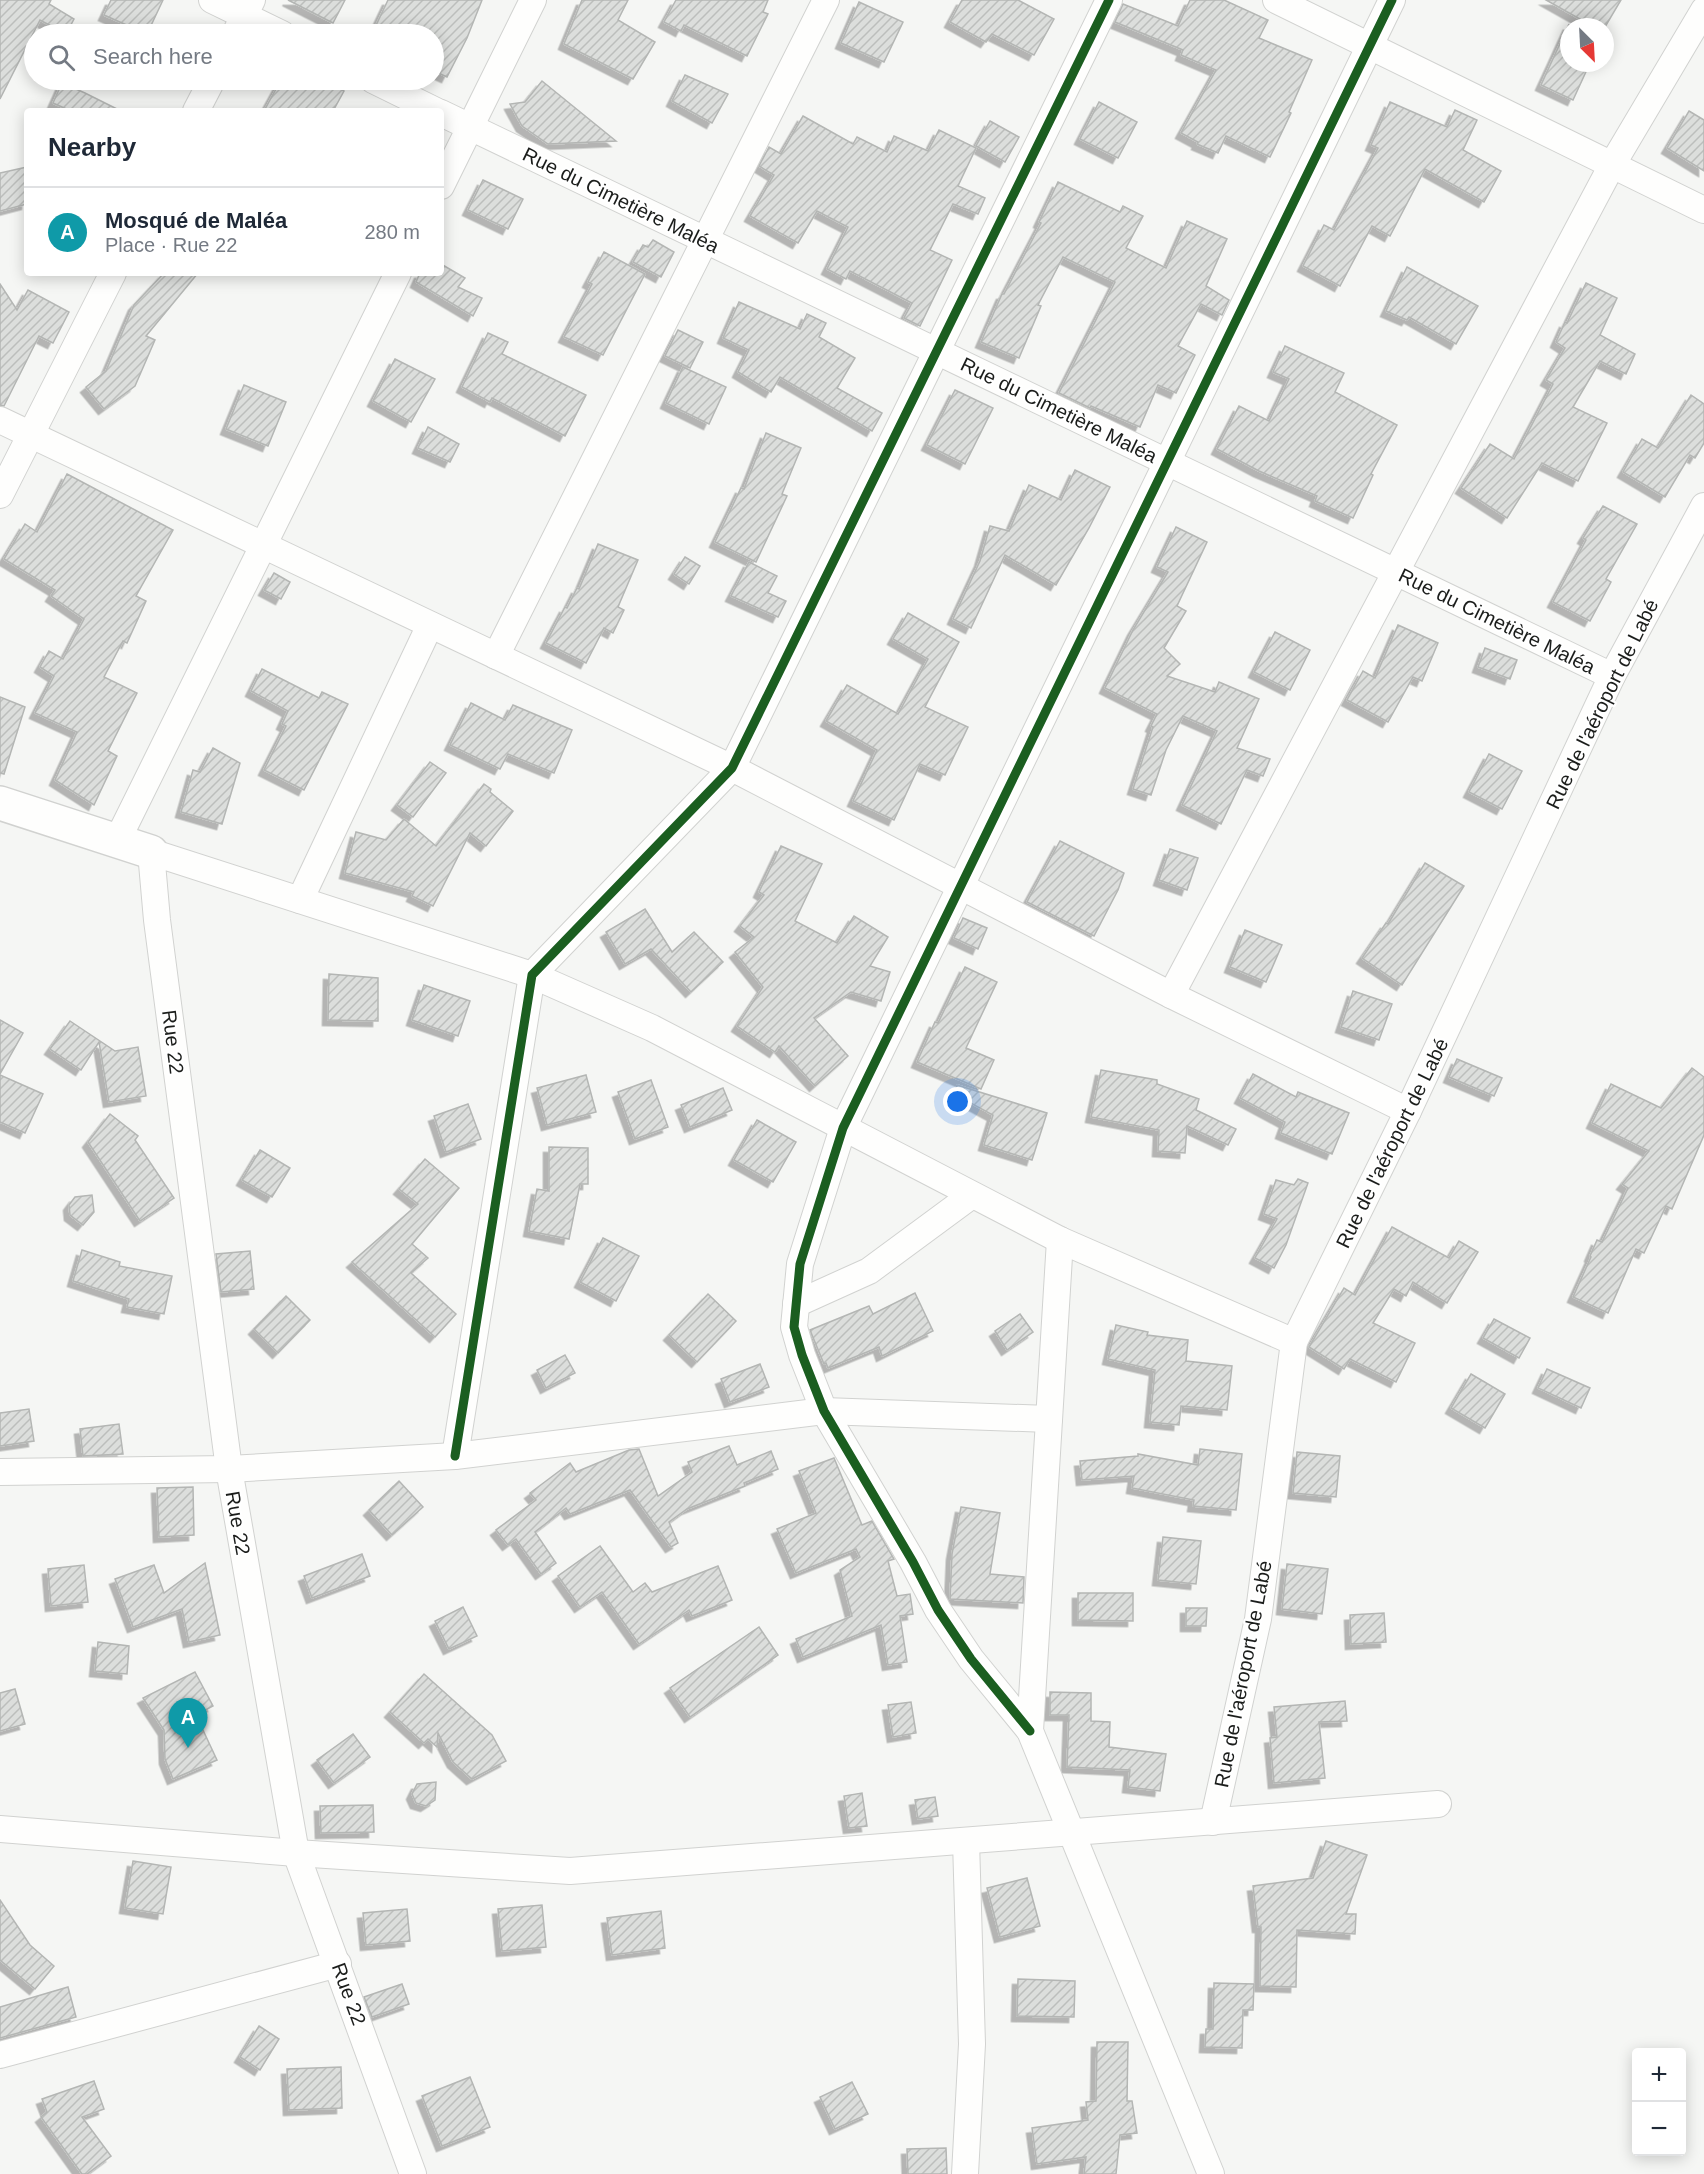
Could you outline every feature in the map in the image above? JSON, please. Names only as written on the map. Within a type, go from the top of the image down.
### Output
[{"type":"street","points":[[212,0],[260,24]]},
{"type":"street","points":[[444,180],[533,0]]},
{"type":"street","points":[[496,656],[826,0]]},
{"type":"street","points":[[455,1456],[532,975],[732,768],[1109,0]]},
{"type":"street","points":[[1276,0],[1704,210]]},
{"type":"street","points":[[1211,2174],[1030,1731],[971,1659],[938,1610],[913,1562],[824,1411],[801,1355],[794,1327],[800,1264],[843,1128],[1392,0]]},
{"type":"street","points":[[1172,995],[1612,165],[1704,10]]},
{"type":"street","points":[[198,108],[207,90]]},
{"type":"street","points":[[393,90],[430,108]]},
{"type":"street","name":"Rue du Cimetière Maléa","points":[[444,115],[1612,676]]},
{"type":"street","points":[[0,495],[110,276]]},
{"type":"street","points":[[117,841],[397,276]]},
{"type":"street","points":[[0,420],[732,768],[1172,995],[1408,1111]]},
{"type":"street","name":"Rue de l'aéroport de Labé","points":[[1213,1822],[1258,1619],[1294,1342],[1408,1111],[1612,676],[1704,506]]},
{"type":"street","points":[[300,900],[430,625]]},
{"type":"street","points":[[0,803],[532,975],[652,1028],[1060,1240],[1294,1342]]},
{"type":"street","name":"Rue 22","points":[[151,852],[157,920],[229,1469],[296,1853],[413,2174]]},
{"type":"street","points":[[796,1304],[869,1271],[972,1195]]},
{"type":"street","points":[[1030,1731],[1060,1240]]},
{"type":"street","points":[[0,1472],[229,1469],[455,1456],[824,1411],[1049,1419]]},
{"type":"street","points":[[0,1829],[296,1853],[570,1871],[1438,1804]]},
{"type":"street","points":[[965,2174],[972,2044],[966,1841]]},
{"type":"street","points":[[0,2055],[338,1964]]},
{"type":"building","points":[[0,0],[51,0],[49,4],[74,19],[71,24],[47,24],[40,20],[38,24],[24,24],[24,52],[0,99]]},
{"type":"building","points":[[111,0],[163,0],[152,24],[124,24],[104,15]]},
{"type":"building","points":[[288,0],[345,0],[333,23]]},
{"type":"building","points":[[388,0],[482,0],[467,38],[447,77],[444,76],[444,24],[377,24]]},
{"type":"building","points":[[582,0],[628,0],[618,20],[655,42],[633,79],[564,44]]},
{"type":"building","points":[[676,0],[768,0],[763,12],[768,14],[747,56],[684,25],[681,31],[664,22]]},
{"type":"building","points":[[962,0],[1018,0],[1054,19],[1034,55],[992,34],[986,42],[950,22]]},
{"type":"building","points":[[1190,0],[1224,0],[1268,20],[1259,38],[1312,60],[1270,157],[1226,136],[1218,153],[1197,144],[1198,142],[1181,133],[1216,70],[1181,55],[1183,50],[1115,22],[1123,4],[1178,26]]},
{"type":"building","points":[[1546,0],[1621,0],[1610,18],[1578,18]]},
{"type":"building","points":[[859,2],[903,22],[884,62],[841,43]]},
{"type":"building","points":[[1560,44],[1560,72],[1586,72],[1573,100],[1541,85]]},
{"type":"building","points":[[685,75],[728,94],[712,123],[672,101]]},
{"type":"building","points":[[542,81],[616,141],[548,144],[522,126],[510,104],[525,102]]},
{"type":"building","points":[[59,90],[78,90],[115,108],[64,108],[53,103]]},
{"type":"building","points":[[276,90],[344,91],[335,108],[266,108]]},
{"type":"building","points":[[1099,102],[1137,122],[1118,158],[1080,139]]},
{"type":"building","points":[[1390,102],[1447,127],[1455,110],[1477,120],[1463,150],[1501,171],[1484,202],[1425,169],[1390,236],[1372,226],[1340,286],[1303,266],[1324,225],[1334,230],[1378,148],[1371,145]]},
{"type":"building","points":[[1689,111],[1704,120],[1704,171],[1667,148]]},
{"type":"building","points":[[803,116],[853,144],[857,137],[887,152],[894,136],[928,151],[939,130],[976,148],[958,186],[985,198],[978,214],[953,204],[930,250],[952,260],[920,326],[904,318],[912,303],[850,271],[846,279],[827,269],[848,227],[817,211],[798,243],[750,216],[774,175],[759,166],[769,147],[781,154]]},
{"type":"building","points":[[990,121],[1019,137],[1005,162],[976,146]]},
{"type":"building","points":[[24,168],[24,205],[0,211],[0,173]]},
{"type":"building","points":[[483,180],[523,199],[508,229],[468,210]]},
{"type":"building","points":[[1058,182],[1120,212],[1123,206],[1143,216],[1126,248],[1166,268],[1187,221],[1227,239],[1206,286],[1229,300],[1222,315],[1201,304],[1178,346],[1195,355],[1176,393],[1158,385],[1140,427],[1091,406],[1090,408],[1059,393],[1115,282],[1063,257],[1038,305],[1041,306],[1019,358],[981,342],[1002,294],[1041,223],[1039,222]]},
{"type":"building","points":[[653,240],[674,252],[661,277],[633,262],[643,245],[648,247]]},
{"type":"building","points":[[604,252],[645,274],[603,355],[564,337],[592,284],[588,282]]},
{"type":"building","points":[[444,266],[465,278],[458,287],[482,298],[473,316],[416,282],[419,276],[444,276]]},
{"type":"building","points":[[1407,267],[1478,306],[1456,344],[1409,317],[1407,320],[1386,311]]},
{"type":"building","points":[[161,276],[196,276],[146,336],[155,340],[135,386],[104,409],[86,387],[106,371],[134,305]]},
{"type":"building","points":[[1586,283],[1617,298],[1600,335],[1635,354],[1626,374],[1600,361],[1573,407],[1607,423],[1578,481],[1542,463],[1507,518],[1461,488],[1490,444],[1514,459],[1553,384],[1546,380],[1565,348],[1556,342]]},
{"type":"building","points":[[0,284],[17,310],[28,290],[69,312],[53,343],[39,336],[4,406],[0,405]]},
{"type":"building","points":[[739,302],[800,329],[807,314],[826,323],[819,337],[855,358],[837,388],[882,413],[872,431],[780,377],[771,392],[738,372],[749,350],[723,338]]},
{"type":"building","points":[[678,330],[703,342],[690,368],[665,356]]},
{"type":"building","points":[[488,333],[508,342],[502,354],[586,395],[565,436],[492,398],[490,402],[462,387]]},
{"type":"building","points":[[1285,346],[1344,373],[1335,392],[1397,425],[1371,474],[1373,475],[1353,518],[1315,501],[1317,496],[1259,471],[1217,449],[1239,406],[1269,421],[1289,379],[1273,372]]},
{"type":"building","points":[[395,359],[435,379],[411,422],[373,401]]},
{"type":"building","points":[[683,367],[726,387],[709,424],[666,403]]},
{"type":"building","points":[[244,385],[286,402],[268,446],[226,429]]},
{"type":"building","points":[[955,390],[993,408],[965,464],[927,445]]},
{"type":"building","points":[[1691,395],[1704,404],[1704,443],[1695,458],[1690,455],[1665,497],[1623,472],[1642,439],[1658,448]]},
{"type":"building","points":[[428,427],[459,444],[450,462],[418,448]]},
{"type":"building","points":[[766,433],[801,448],[782,494],[787,496],[756,562],[715,542],[741,488],[744,489]]},
{"type":"building","points":[[1075,470],[1110,487],[1056,585],[1005,555],[971,628],[953,619],[980,561],[990,526],[1009,531],[1029,485],[1061,500]]},
{"type":"building","points":[[67,474],[173,530],[136,596],[146,601],[127,643],[123,641],[104,677],[137,693],[108,751],[117,756],[94,805],[55,780],[77,732],[35,713],[54,676],[40,667],[49,651],[63,659],[84,619],[51,596],[55,590],[4,559],[25,524],[37,532]]},
{"type":"building","points":[[1603,506],[1637,524],[1606,579],[1611,582],[1590,621],[1553,602],[1586,540],[1583,538]]},
{"type":"building","points":[[1176,527],[1207,542],[1177,606],[1186,611],[1164,648],[1180,664],[1167,676],[1215,692],[1219,682],[1259,699],[1237,748],[1270,759],[1263,776],[1247,770],[1221,824],[1182,805],[1217,731],[1183,716],[1166,750],[1151,795],[1133,789],[1153,727],[1151,726],[1157,714],[1105,688],[1133,630],[1168,572],[1157,567]]},
{"type":"building","points":[[598,544],[638,560],[618,607],[624,610],[613,633],[604,628],[586,663],[546,643],[565,607],[567,608],[577,588],[579,589]]},
{"type":"building","points":[[685,557],[700,566],[689,584],[674,574]]},
{"type":"building","points":[[749,562],[777,576],[768,593],[786,601],[778,617],[731,596]]},
{"type":"building","points":[[274,573],[290,582],[281,599],[264,590]]},
{"type":"building","points":[[908,613],[959,642],[925,707],[968,727],[945,775],[920,764],[894,820],[853,801],[877,750],[826,721],[847,685],[898,714],[928,659],[893,639]]},
{"type":"building","points":[[1398,625],[1438,643],[1422,681],[1413,677],[1388,722],[1347,700],[1363,671],[1375,678]]},
{"type":"building","points":[[1275,632],[1310,650],[1290,690],[1254,672]]},
{"type":"building","points":[[1485,648],[1517,660],[1510,679],[1478,667]]},
{"type":"building","points":[[262,669],[319,698],[322,692],[348,704],[304,790],[264,770],[286,726],[282,724],[288,711],[251,691]]},
{"type":"building","points":[[0,697],[25,707],[4,774],[0,773]]},
{"type":"building","points":[[471,703],[505,720],[513,705],[572,730],[554,773],[508,754],[500,769],[450,745]]},
{"type":"building","points":[[213,748],[240,763],[222,824],[181,812],[193,770],[200,772]]},
{"type":"building","points":[[1489,754],[1522,771],[1502,809],[1469,792]]},
{"type":"building","points":[[430,762],[446,773],[413,817],[397,805]]},
{"type":"building","points":[[484,784],[513,811],[486,846],[470,833],[433,906],[412,896],[414,892],[345,873],[356,832],[386,840],[404,819],[436,846]]},
{"type":"building","points":[[1060,841],[1124,873],[1118,890],[1094,936],[1027,902]]},
{"type":"building","points":[[781,846],[822,864],[795,921],[837,943],[854,916],[888,937],[870,966],[890,972],[881,1001],[851,992],[814,1018],[848,1056],[815,1086],[779,1046],[775,1052],[737,1026],[763,987],[735,952],[754,937],[740,926],[764,895],[759,892]]},
{"type":"building","points":[[1170,849],[1198,858],[1187,890],[1159,880]]},
{"type":"building","points":[[1425,863],[1464,886],[1402,985],[1362,958],[1386,923],[1388,924]]},
{"type":"building","points":[[645,909],[672,952],[694,932],[723,962],[691,992],[651,949],[625,964],[606,932]]},
{"type":"building","points":[[963,918],[987,928],[978,949],[954,938]]},
{"type":"building","points":[[1245,930],[1282,945],[1266,982],[1230,967]]},
{"type":"building","points":[[965,967],[997,982],[966,1048],[994,1060],[981,1089],[917,1062],[935,1022],[938,1023]]},
{"type":"building","points":[[329,974],[378,978],[378,1021],[328,1020]]},
{"type":"building","points":[[424,985],[470,1001],[458,1036],[412,1020]]},
{"type":"building","points":[[1353,991],[1392,1004],[1379,1040],[1341,1027]]},
{"type":"building","points":[[0,1020],[23,1033],[0,1074]]},
{"type":"building","points":[[70,1021],[115,1051],[138,1047],[146,1096],[109,1102],[99,1042],[81,1070],[50,1049]]},
{"type":"building","points":[[1457,1059],[1502,1078],[1494,1096],[1449,1077]]},
{"type":"building","points":[[1692,1068],[1704,1077],[1704,1135],[1672,1209],[1666,1206],[1644,1253],[1636,1249],[1608,1313],[1573,1297],[1597,1240],[1602,1242],[1628,1188],[1622,1184],[1649,1151],[1592,1123],[1611,1084],[1661,1108]]},
{"type":"building","points":[[1101,1070],[1157,1080],[1157,1084],[1199,1099],[1196,1110],[1236,1129],[1228,1145],[1187,1126],[1185,1153],[1158,1151],[1159,1130],[1091,1117]]},
{"type":"building","points":[[1253,1074],[1296,1097],[1298,1092],[1349,1113],[1332,1154],[1281,1133],[1285,1122],[1240,1098]]},
{"type":"building","points":[[0,1075],[43,1094],[25,1133],[0,1122]]},
{"type":"building","points":[[586,1075],[596,1112],[547,1125],[537,1088]]},
{"type":"building","points":[[651,1080],[668,1127],[635,1139],[618,1092]]},
{"type":"building","points":[[957,1085],[1047,1113],[1032,1160],[984,1145],[993,1115],[954,1094]]},
{"type":"building","points":[[723,1088],[732,1110],[690,1127],[681,1105]]},
{"type":"building","points":[[468,1104],[481,1139],[446,1152],[434,1116]]},
{"type":"building","points":[[110,1114],[138,1136],[135,1140],[174,1198],[140,1221],[88,1142]]},
{"type":"building","points":[[757,1120],[796,1142],[773,1182],[734,1160]]},
{"type":"building","points":[[549,1147],[588,1148],[588,1184],[580,1184],[569,1239],[529,1231],[537,1189],[549,1191]]},
{"type":"building","points":[[260,1150],[290,1168],[272,1197],[242,1180]]},
{"type":"building","points":[[425,1159],[459,1188],[412,1244],[428,1258],[411,1273],[456,1314],[435,1337],[352,1262],[418,1204],[399,1189]]},
{"type":"building","points":[[1298,1179],[1308,1183],[1286,1245],[1274,1268],[1255,1258],[1277,1219],[1264,1214],[1276,1180],[1294,1185]]},
{"type":"building","points":[[92,1195],[94,1212],[83,1225],[70,1215],[69,1205],[75,1197]]},
{"type":"building","points":[[1392,1227],[1449,1258],[1459,1241],[1478,1252],[1447,1303],[1413,1282],[1406,1296],[1394,1289],[1373,1323],[1415,1343],[1396,1382],[1350,1359],[1344,1369],[1309,1347],[1344,1288],[1355,1295]]},
{"type":"building","points":[[603,1238],[639,1256],[616,1301],[580,1282]]},
{"type":"building","points":[[82,1250],[120,1262],[119,1266],[172,1276],[164,1314],[127,1307],[129,1299],[73,1281]]},
{"type":"building","points":[[250,1251],[254,1289],[221,1292],[216,1254]]},
{"type":"building","points":[[915,1293],[933,1331],[882,1356],[879,1347],[828,1368],[826,1363],[824,1364],[810,1330],[869,1306],[873,1314]]},
{"type":"building","points":[[708,1294],[736,1321],[697,1362],[669,1335]]},
{"type":"building","points":[[286,1296],[310,1320],[278,1353],[254,1329]]},
{"type":"building","points":[[1020,1314],[1033,1332],[1007,1350],[995,1331]]},
{"type":"building","points":[[1494,1319],[1530,1338],[1519,1358],[1483,1338]]},
{"type":"building","points":[[1116,1325],[1148,1332],[1147,1335],[1188,1340],[1186,1361],[1232,1366],[1227,1410],[1181,1406],[1179,1425],[1150,1422],[1155,1370],[1108,1359]]},
{"type":"building","points":[[565,1355],[575,1373],[546,1388],[537,1370]]},
{"type":"building","points":[[760,1364],[769,1387],[730,1402],[721,1379]]},
{"type":"building","points":[[1547,1369],[1590,1388],[1581,1408],[1538,1388]]},
{"type":"building","points":[[1471,1374],[1505,1394],[1485,1428],[1451,1408]]},
{"type":"building","points":[[29,1409],[34,1441],[0,1446],[0,1413]]},
{"type":"building","points":[[119,1424],[123,1454],[83,1456],[80,1429]]},
{"type":"building","points":[[729,1446],[737,1465],[771,1451],[778,1469],[744,1483],[745,1486],[687,1509],[669,1522],[678,1543],[671,1547],[630,1490],[570,1514],[566,1508],[535,1532],[556,1563],[541,1574],[516,1539],[508,1545],[496,1530],[536,1500],[530,1493],[570,1463],[576,1472],[629,1450],[639,1449],[658,1496],[692,1472],[688,1462]]},
{"type":"building","points":[[1200,1449],[1242,1454],[1236,1510],[1193,1506],[1194,1500],[1132,1488],[1134,1476],[1082,1480],[1080,1461],[1138,1456],[1138,1454],[1198,1465]]},
{"type":"building","points":[[1297,1452],[1340,1456],[1336,1497],[1293,1493]]},
{"type":"building","points":[[834,1458],[862,1525],[872,1521],[894,1559],[888,1561],[897,1596],[910,1594],[913,1614],[900,1616],[907,1662],[888,1665],[881,1625],[803,1657],[796,1639],[852,1616],[840,1570],[860,1557],[856,1549],[796,1573],[777,1529],[816,1513],[799,1471]]},
{"type":"building","points":[[399,1481],[423,1507],[392,1535],[369,1510]]},
{"type":"building","points":[[193,1487],[194,1535],[159,1537],[157,1488]]},
{"type":"building","points":[[961,1507],[1000,1513],[990,1574],[1024,1577],[1023,1603],[950,1599],[952,1554]]},
{"type":"building","points":[[1163,1537],[1201,1541],[1196,1584],[1158,1580]]},
{"type":"building","points":[[600,1546],[633,1592],[645,1583],[652,1592],[718,1566],[732,1600],[692,1616],[689,1610],[639,1644],[602,1592],[580,1607],[558,1576]]},
{"type":"building","points":[[362,1554],[370,1576],[312,1598],[304,1576]]},
{"type":"building","points":[[205,1563],[220,1635],[189,1642],[182,1609],[133,1627],[115,1579],[154,1565],[164,1593]]},
{"type":"building","points":[[1287,1564],[1328,1569],[1322,1614],[1282,1609]]},
{"type":"building","points":[[84,1565],[88,1602],[51,1606],[48,1569]]},
{"type":"building","points":[[1078,1593],[1133,1593],[1133,1621],[1078,1620]]},
{"type":"building","points":[[463,1607],[477,1636],[449,1649],[435,1621]]},
{"type":"building","points":[[1186,1608],[1207,1608],[1206,1626],[1186,1626]]},
{"type":"building","points":[[1384,1613],[1386,1642],[1351,1644],[1350,1615]]},
{"type":"building","points":[[759,1627],[778,1655],[690,1717],[670,1688]]},
{"type":"building","points":[[98,1642],[129,1646],[127,1674],[95,1671]]},
{"type":"building","points":[[195,1672],[213,1706],[196,1715],[217,1760],[173,1779],[165,1759],[164,1730],[143,1698]]},
{"type":"building","points":[[424,1674],[492,1735],[506,1761],[472,1779],[453,1762],[438,1733],[437,1747],[428,1739],[424,1743],[390,1712]]},
{"type":"building","points":[[15,1689],[25,1724],[0,1731],[0,1693]]},
{"type":"building","points":[[1050,1692],[1091,1693],[1091,1721],[1110,1722],[1109,1747],[1166,1754],[1160,1791],[1128,1787],[1130,1770],[1067,1767],[1069,1715],[1050,1715]]},
{"type":"building","points":[[1345,1701],[1347,1721],[1319,1722],[1325,1778],[1274,1783],[1270,1738],[1277,1737],[1274,1707]]},
{"type":"building","points":[[911,1702],[916,1733],[893,1737],[888,1705]]},
{"type":"building","points":[[353,1734],[370,1757],[334,1783],[317,1760]]},
{"type":"building","points":[[436,1782],[435,1800],[426,1806],[416,1803],[412,1794],[417,1784]]},
{"type":"building","points":[[862,1793],[867,1826],[849,1828],[844,1796]]},
{"type":"building","points":[[935,1797],[938,1816],[918,1819],[915,1800]]},
{"type":"building","points":[[373,1805],[374,1832],[321,1833],[320,1806]]},
{"type":"building","points":[[1326,1841],[1367,1855],[1346,1914],[1356,1914],[1355,1934],[1297,1930],[1296,1987],[1260,1986],[1261,1927],[1258,1927],[1253,1886],[1313,1878]]},
{"type":"building","points":[[133,1861],[171,1867],[163,1914],[125,1908]]},
{"type":"building","points":[[1027,1878],[1040,1926],[1000,1937],[987,1888]]},
{"type":"building","points":[[0,1900],[30,1945],[54,1966],[35,1989],[0,1960]]},
{"type":"building","points":[[542,1905],[546,1947],[502,1951],[498,1909]]},
{"type":"building","points":[[407,1909],[410,1941],[366,1945],[363,1913]]},
{"type":"building","points":[[661,1911],[665,1948],[612,1955],[607,1918]]},
{"type":"building","points":[[1018,1979],[1075,1981],[1074,2017],[1017,2016]]},
{"type":"building","points":[[1214,1983],[1254,1984],[1253,2010],[1243,2010],[1242,2048],[1205,2047],[1206,2029],[1213,2029]]},
{"type":"building","points":[[402,1984],[409,2004],[372,2017],[364,1997]]},
{"type":"building","points":[[68,1987],[76,2017],[0,2038],[0,2007]]},
{"type":"building","points":[[259,2026],[279,2039],[260,2070],[240,2057]]},
{"type":"building","points":[[1097,2042],[1128,2042],[1127,2101],[1132,2101],[1137,2133],[1120,2135],[1116,2174],[1084,2174],[1086,2157],[1037,2164],[1032,2128],[1088,2120],[1086,2102],[1096,2101]]},
{"type":"building","points":[[341,2067],[342,2108],[289,2110],[287,2069]]},
{"type":"building","points":[[470,2077],[490,2127],[442,2146],[422,2096]]},
{"type":"building","points":[[94,2081],[104,2109],[82,2117],[111,2156],[87,2174],[82,2174],[41,2117],[47,2112],[42,2099]]},
{"type":"building","points":[[852,2082],[868,2114],[835,2129],[820,2097]]},
{"type":"building","points":[[946,2148],[947,2174],[908,2174],[907,2149]]},
{"type":"cycle path","points":[[455,1456],[532,975],[732,768],[1109,0]]},
{"type":"cycle path","points":[[1030,1731],[971,1659],[938,1610],[913,1562],[824,1411],[802,1355],[794,1327],[800,1264],[843,1128],[1392,0]]},
{"type":"place","name":"Mosqué de Maléa","points":[[188,1748]]}]
